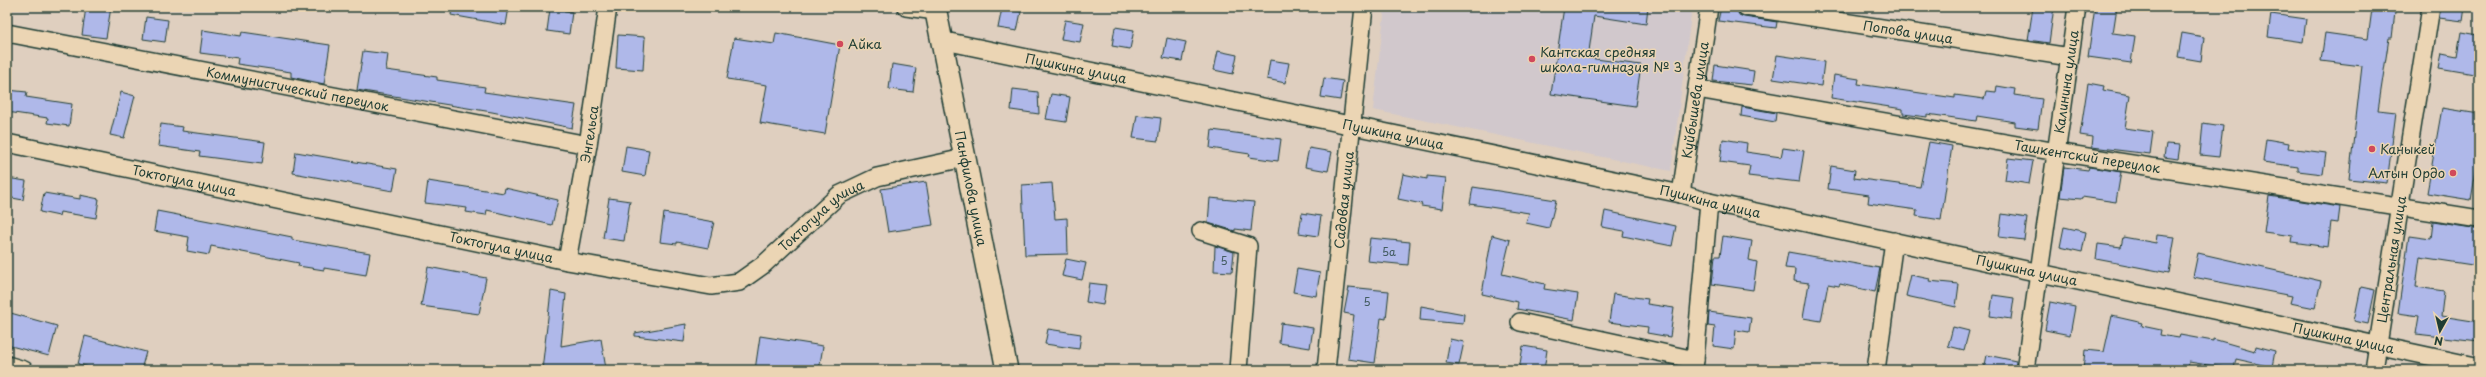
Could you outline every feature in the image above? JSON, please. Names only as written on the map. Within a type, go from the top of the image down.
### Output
[{"type":"street","name":"Энгельса","points":[[567,260],[588,145],[608,7]]},
{"type":"street","points":[[906,7],[935,9]]},
{"type":"street","name":"Садовая улица","points":[[1326,370],[1350,126],[1364,7]]},
{"type":"street","name":"Куйбышева улица","points":[[1681,194],[1709,7]]},
{"type":"street","name":"Попова улица","points":[[1746,7],[2070,58]]},
{"type":"street","name":"Калинина улица","points":[[2025,370],[2077,7]]},
{"type":"street","name":"Центральная улица","points":[[2374,370],[2401,208],[2431,7]]},
{"type":"street","name":"Панфилова улица","points":[[935,9],[1007,370]]},
{"type":"street","name":"Коммунистический переулок","points":[[7,33],[588,145]]},
{"type":"street","name":"Пушкина улица","points":[[940,40],[1681,194],[1709,202],[2379,344],[2479,367]]},
{"type":"street","name":"Ташкентский переулок","points":[[1697,89],[2057,152],[2401,208],[2479,219]]},
{"type":"street","name":"Токтогула улица","points":[[7,144],[567,260],[711,286],[739,282],[763,265],[839,195],[877,177],[964,158]]},
{"type":"street","points":[[1520,322],[1695,365],[1709,202]]},
{"type":"street","points":[[1201,231],[1248,246],[1238,370]]},
{"type":"street","points":[[1876,370],[1894,242]]},
{"type":"street","points":[[7,365],[24,370]]},
{"type":"shaded area","name":"Кантская средняя школа-гимназия № 3","points":[[1385,7],[1692,7],[1671,171],[1373,110]]},
{"type":"building","points":[[86,7],[111,7],[106,38],[82,35]]},
{"type":"building","points":[[452,7],[509,7],[506,25],[451,15]]},
{"type":"building","points":[[1564,7],[1648,7],[1646,24],[1594,16],[1588,58],[1641,65],[1635,106],[1551,94]]},
{"type":"building","points":[[1721,7],[1736,8],[1739,15],[1744,17],[1777,22],[1776,28],[1718,21]]},
{"type":"building","points":[[2033,7],[2054,7],[2049,43],[2028,40]]},
{"type":"building","points":[[2095,7],[2117,7],[2113,33],[2135,36],[2131,63],[2088,57]]},
{"type":"building","points":[[2441,7],[2465,7],[2463,21],[2439,18]]},
{"type":"building","points":[[1002,8],[1021,12],[1017,31],[998,28]]},
{"type":"building","points":[[550,9],[572,12],[569,34],[547,31]]},
{"type":"building","points":[[2372,9],[2395,12],[2392,38],[2389,38],[2378,110],[2396,112],[2387,183],[2349,179],[2362,66],[2321,61],[2325,33],[2368,39]]},
{"type":"building","points":[[2271,14],[2306,19],[2303,42],[2268,37]]},
{"type":"building","points":[[146,17],[168,20],[165,42],[143,39]]},
{"type":"building","points":[[1065,20],[1084,23],[1080,42],[1061,39]]},
{"type":"building","points":[[1115,27],[1134,30],[1130,49],[1112,46]]},
{"type":"building","points":[[203,30],[241,36],[242,32],[330,45],[324,84],[291,77],[291,72],[237,64],[238,58],[200,53]]},
{"type":"building","points":[[2461,32],[2479,35],[2479,50],[2474,74],[2439,68],[2442,53],[2457,56]]},
{"type":"building","points":[[776,33],[840,45],[825,134],[760,123],[767,85],[727,79],[734,38],[774,44]]},
{"type":"building","points":[[2182,33],[2204,37],[2201,61],[2178,57]]},
{"type":"building","points":[[618,35],[645,37],[643,70],[616,68]]},
{"type":"building","points":[[1167,38],[1186,42],[1182,61],[1163,58]]},
{"type":"building","points":[[363,51],[388,54],[386,70],[437,77],[437,80],[485,87],[484,92],[576,105],[572,128],[492,112],[357,90]]},
{"type":"building","points":[[1218,51],[1237,55],[1233,74],[1214,70]]},
{"type":"building","points":[[1777,55],[1824,62],[1821,86],[1773,79]]},
{"type":"building","points":[[1270,60],[1289,63],[1285,83],[1267,79]]},
{"type":"building","points":[[892,64],[916,68],[913,92],[889,89]]},
{"type":"building","points":[[1715,65],[1754,71],[1752,85],[1713,81]]},
{"type":"building","points":[[1834,75],[1859,79],[1858,84],[1955,98],[1955,95],[1984,99],[1986,91],[1996,92],[1997,86],[2015,89],[2014,95],[2042,99],[2038,129],[2015,126],[2015,122],[1977,116],[1976,121],[1927,114],[1927,117],[1903,114],[1903,109],[1831,98]]},
{"type":"building","points":[[1324,78],[1343,81],[1340,100],[1321,97]]},
{"type":"building","points":[[2088,83],[2104,86],[2103,90],[2130,95],[2125,128],[2153,132],[2150,154],[2092,147],[2093,137],[2080,135]]},
{"type":"building","points":[[1013,89],[1038,92],[1039,114],[1011,110]]},
{"type":"building","points":[[7,90],[27,92],[26,97],[72,104],[69,126],[47,123],[48,118],[7,112]]},
{"type":"building","points":[[121,92],[135,96],[124,138],[110,135]]},
{"type":"building","points":[[1051,94],[1070,97],[1066,122],[1046,119]]},
{"type":"building","points":[[1742,107],[1776,113],[1775,122],[1741,116]]},
{"type":"building","name":"Алтын Ордо","points":[[2442,108],[2479,114],[2479,153],[2471,200],[2427,193]]},
{"type":"building","points":[[1137,115],[1161,118],[1158,141],[1133,138]]},
{"type":"building","points":[[2203,123],[2223,126],[2219,157],[2200,155]]},
{"type":"building","points":[[161,124],[183,127],[182,131],[265,142],[262,164],[199,156],[200,152],[158,146]]},
{"type":"building","points":[[1212,130],[1281,139],[1278,161],[1249,157],[1250,154],[1210,148]]},
{"type":"building","points":[[1723,139],[1747,143],[1746,152],[1781,157],[1783,148],[1804,151],[1799,182],[1748,176],[1750,166],[1720,162]]},
{"type":"building","points":[[2266,139],[2289,143],[2288,148],[2326,153],[2323,174],[2298,171],[2298,167],[2263,162]]},
{"type":"building","points":[[1929,142],[1952,146],[1941,220],[1916,216],[1917,210],[1868,203],[1869,195],[1828,189],[1831,166],[1855,170],[1854,178],[1920,187]]},
{"type":"building","points":[[2166,144],[2180,145],[2178,159],[2164,157]]},
{"type":"building","points":[[626,146],[649,150],[645,176],[622,172]]},
{"type":"building","points":[[1309,148],[1332,152],[1328,171],[1305,167]]},
{"type":"building","points":[[296,152],[397,169],[393,191],[293,173]]},
{"type":"building","points":[[2008,158],[2033,161],[2029,184],[2005,180]]},
{"type":"building","points":[[2064,167],[2088,170],[2089,167],[2121,172],[2116,202],[2082,197],[2081,199],[2060,197]]},
{"type":"building","points":[[1403,174],[1427,179],[1427,176],[1446,178],[1442,209],[1421,206],[1422,204],[1398,199]]},
{"type":"building","points":[[7,178],[26,181],[23,200],[7,197]]},
{"type":"building","points":[[428,181],[504,193],[505,188],[558,200],[552,225],[487,210],[486,215],[466,212],[467,208],[425,203]]},
{"type":"building","points":[[926,182],[933,225],[888,232],[881,189]]},
{"type":"building","points":[[1052,183],[1055,219],[1067,218],[1068,254],[1025,255],[1022,185]]},
{"type":"building","points":[[1473,187],[1556,200],[1549,228],[1526,223],[1529,213],[1470,204]]},
{"type":"building","points":[[44,193],[80,199],[80,195],[99,199],[96,218],[60,212],[59,216],[40,212]]},
{"type":"building","points":[[2269,196],[2340,207],[2338,223],[2331,222],[2328,247],[2292,242],[2293,236],[2264,232]]},
{"type":"building","points":[[609,198],[630,201],[624,241],[603,238]]},
{"type":"building","points":[[1210,198],[1254,202],[1251,231],[1235,229],[1235,231],[1208,223]]},
{"type":"building","points":[[157,211],[292,237],[292,240],[370,253],[366,275],[324,268],[324,270],[298,266],[299,263],[211,246],[209,255],[187,251],[189,237],[154,231]]},
{"type":"building","points":[[1605,211],[1676,226],[1672,246],[1623,236],[1624,231],[1602,227]]},
{"type":"building","points":[[664,213],[714,222],[708,248],[677,242],[677,244],[660,242]]},
{"type":"building","points":[[1302,213],[1321,216],[1318,236],[1299,233]]},
{"type":"building","points":[[2002,214],[2027,218],[2024,240],[1999,237]]},
{"type":"building","points":[[2433,222],[2479,229],[2479,266],[2420,257],[2416,287],[2444,291],[2441,316],[2479,322],[2479,341],[2416,334],[2419,316],[2398,313],[2409,236],[2431,239]]},
{"type":"building","points":[[2064,227],[2086,232],[2082,252],[2060,247]]},
{"type":"building","points":[[1492,235],[1510,240],[1502,274],[1545,284],[1544,289],[1578,294],[1574,320],[1517,309],[1518,302],[1482,294]]},
{"type":"building","points":[[2157,235],[2175,237],[2169,273],[2096,259],[2098,244],[2121,247],[2123,237],[2156,243]]},
{"type":"building","points":[[1723,236],[1752,241],[1749,260],[1757,262],[1753,290],[1712,284],[1715,256],[1720,256]]},
{"type":"building","points":[[1370,238],[1410,242],[1408,265],[1367,261]]},
{"type":"building","points":[[1215,246],[1234,252],[1232,272],[1214,271]]},
{"type":"building","points":[[1788,252],[1880,268],[1875,292],[1840,284],[1839,286],[1828,284],[1821,321],[1803,318],[1809,283],[1794,281],[1795,269],[1785,268]]},
{"type":"building","points":[[2198,253],[2321,281],[2315,308],[2290,303],[2292,296],[2193,277]]},
{"type":"building","points":[[1066,259],[1086,263],[1082,280],[1062,276]]},
{"type":"building","points":[[428,267],[486,278],[479,314],[421,306]]},
{"type":"building","points":[[1297,269],[1320,273],[1316,296],[1293,292]]},
{"type":"building","points":[[1911,275],[1930,279],[1929,281],[1959,284],[1956,307],[1906,296]]},
{"type":"building","points":[[1089,283],[1106,285],[1103,305],[1086,302]]},
{"type":"building","points":[[1349,287],[1389,291],[1386,319],[1381,318],[1375,363],[1348,359],[1354,315],[1344,313]]},
{"type":"building","points":[[2361,287],[2375,290],[2368,324],[2354,321]]},
{"type":"building","points":[[551,291],[566,294],[561,346],[601,339],[606,369],[542,370]]},
{"type":"building","points":[[1613,294],[1648,299],[1647,304],[1674,308],[1670,337],[1647,333],[1648,327],[1609,322]]},
{"type":"building","points":[[1993,295],[2014,298],[2011,319],[1990,316]]},
{"type":"building","points":[[2050,302],[2075,307],[2070,335],[2045,330]]},
{"type":"building","points":[[1421,306],[1464,314],[1463,324],[1420,320]]},
{"type":"building","points":[[7,312],[57,326],[49,356],[7,345]]},
{"type":"building","points":[[1709,312],[1751,318],[1749,332],[1736,330],[1734,349],[1713,346],[1715,327],[1708,326]]},
{"type":"building","points":[[2112,316],[2143,323],[2142,326],[2161,330],[2160,335],[2179,338],[2180,335],[2213,341],[2213,339],[2255,351],[2256,346],[2275,351],[2272,367],[2236,359],[2234,369],[2189,362],[2188,370],[2083,370],[2085,350],[2104,352]]},
{"type":"building","points":[[1281,323],[1313,328],[1310,348],[1279,343]]},
{"type":"building","points":[[686,324],[684,342],[635,336],[635,333]]},
{"type":"building","points":[[1953,327],[1969,331],[1964,350],[1948,346]]},
{"type":"building","points":[[1048,329],[1081,334],[1079,349],[1045,344]]},
{"type":"building","points":[[85,336],[146,352],[141,370],[101,370],[78,364]]},
{"type":"building","points":[[760,336],[823,346],[819,370],[755,370]]},
{"type":"building","points":[[1450,339],[1464,342],[1459,365],[1446,363]]},
{"type":"building","points":[[1523,346],[1547,350],[1544,370],[1519,370]]},
{"type":"building","points":[[1987,355],[2016,361],[2015,370],[1984,370]]},
{"type":"place","name":"Айка","points":[[840,44]]},
{"type":"place","name":"Кантская средняя школа-гимназия № 3","points":[[1532,59]]},
{"type":"place","name":"Каныкей","points":[[2372,149]]},
{"type":"place","name":"Алтын Ордо","points":[[2453,173]]}]
